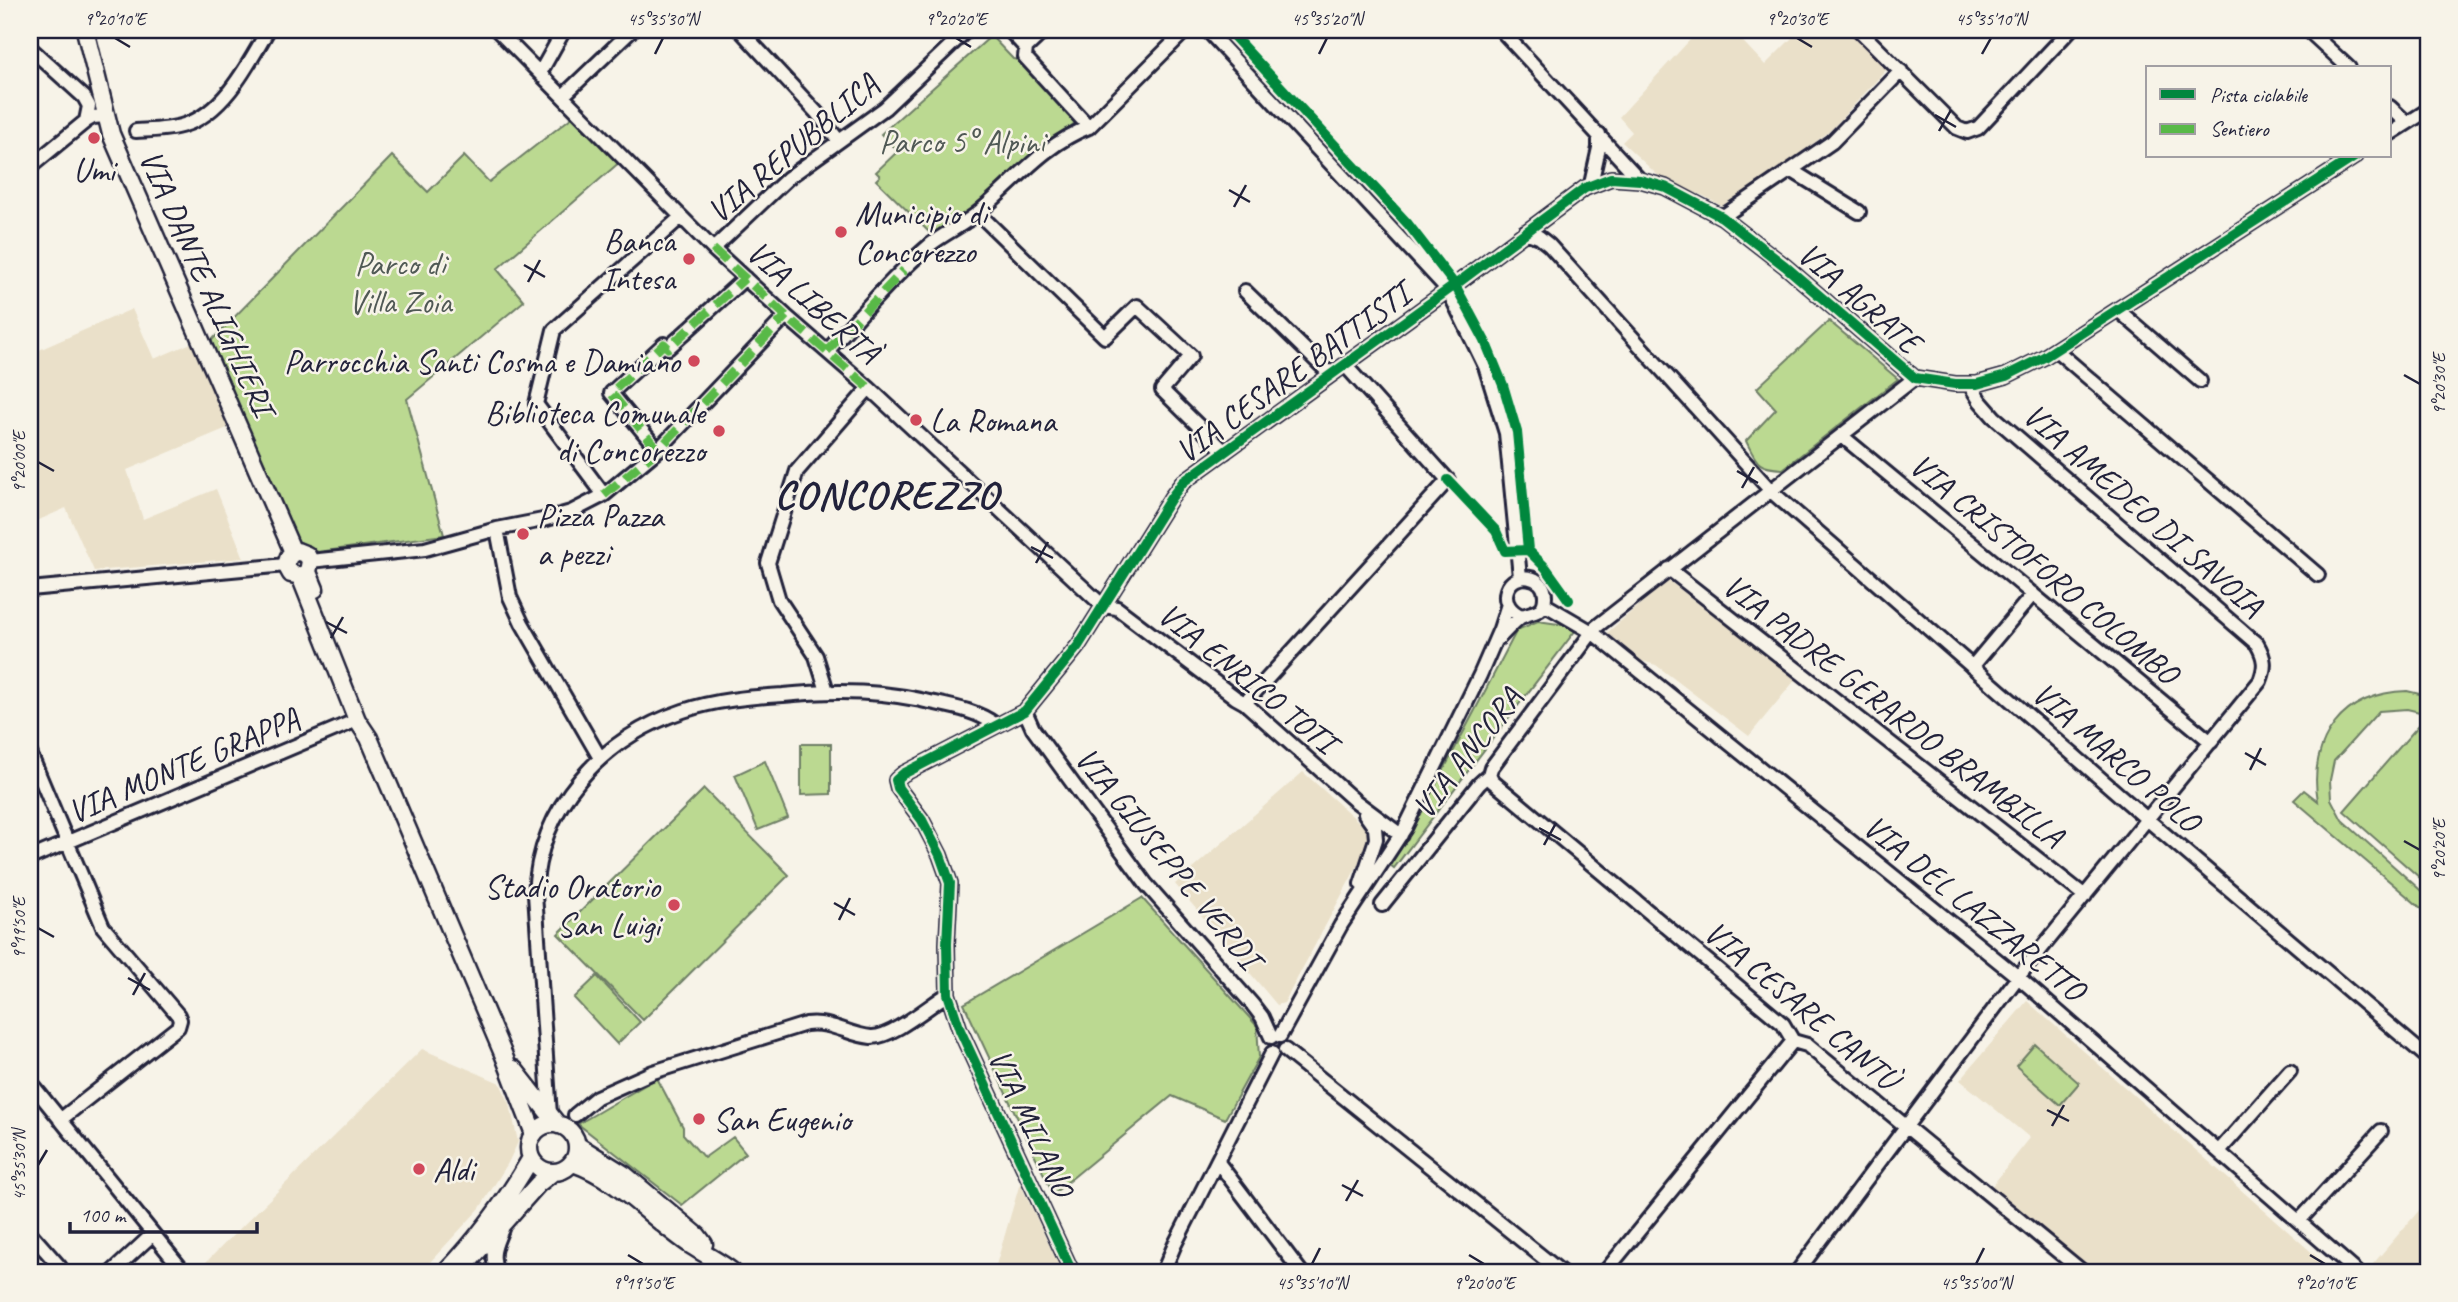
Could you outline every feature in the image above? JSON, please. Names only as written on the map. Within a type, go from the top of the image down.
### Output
[{"type":"main road","name":"VIA DANTE ALIGHIERI","points":[[85,30],[106,116],[290,559],[291,573],[306,570]]},
{"type":"main road","name":"VIA DANTE ALIGHIERI","points":[[306,570],[358,720],[369,738],[504,1056],[534,1134]]},
{"type":"main road","name":"VIA DANTE ALIGHIERI","points":[[306,570],[367,716],[369,738]]},
{"type":"main road","name":"VIA DANTE ALIGHIERI","points":[[504,1056],[554,1120]]},
{"type":"main road","points":[[554,1120],[571,1132],[577,1146],[577,1155],[573,1163],[561,1172],[551,1173],[539,1168],[531,1158],[529,1147],[534,1134],[554,1120]]},
{"type":"main road","points":[[577,1146],[625,1175],[698,1236],[714,1257]]},
{"type":"main road","points":[[446,1272],[509,1196],[531,1158]]},
{"type":"main road","points":[[573,1163],[586,1167],[622,1189],[691,1245],[714,1257],[733,1272]]},
{"type":"main road","points":[[468,1270],[504,1223],[551,1173]]},
{"type":"street","points":[[136,131],[186,125],[204,116],[237,79],[268,30]]},
{"type":"street","name":"VIA LIBERTÀ","points":[[497,30],[713,248],[786,316],[870,388],[1103,606]]},
{"type":"street","points":[[540,73],[564,30]]},
{"type":"street","points":[[563,96],[632,30]]},
{"type":"street","points":[[740,30],[817,113],[839,141]]},
{"type":"street","name":"VIA REPUBBLICA","points":[[713,248],[789,178],[885,108],[967,30]]},
{"type":"street","points":[[1009,30],[1026,48]]},
{"type":"street","points":[[1045,30],[1026,48],[1025,57],[1089,127]]},
{"type":"street","points":[[827,351],[932,244],[978,213],[1047,149],[1069,135],[1089,127],[1186,30]]},
{"type":"street","points":[[1207,30],[1448,290],[1485,366],[1506,433],[1520,578]]},
{"type":"street","points":[[1501,30],[1640,180]]},
{"type":"street","points":[[1859,30],[1957,128],[1967,132],[1978,128],[2070,30]]},
{"type":"street","points":[[2308,30],[2347,66]]},
{"type":"street","points":[[30,48],[69,82],[87,102],[86,121]]},
{"type":"street","points":[[1722,217],[1832,142],[1901,71]]},
{"type":"street","points":[[2392,109],[2407,123]]},
{"type":"street","points":[[2392,133],[2428,110]]},
{"type":"street","points":[[30,167],[86,121],[106,116]]},
{"type":"street","points":[[1591,184],[1599,148],[1599,134]]},
{"type":"street","name":"VIA AGRATE","points":[[1448,290],[1591,184],[1611,178],[1640,180],[1665,187],[1722,217],[1786,266],[1915,378],[1970,386],[2013,373],[2056,350],[2353,158]]},
{"type":"street","points":[[1791,170],[1859,212]]},
{"type":"street","points":[[1549,245],[1548,223],[1555,211]]},
{"type":"street","points":[[978,213],[1105,337],[1137,306],[1191,356],[1162,390],[1225,452]]},
{"type":"street","points":[[604,495],[536,404],[554,330],[681,217]]},
{"type":"street","name":"VIA MARCO POLO","points":[[1525,232],[1539,237],[1549,245],[1772,492],[2148,820],[2428,1058]]},
{"type":"street","points":[[658,450],[611,393],[664,344],[668,348],[745,278]]},
{"type":"street","name":"VIA CESARE BATTISTI","points":[[1025,711],[1078,646],[1183,482],[1448,290]]},
{"type":"street","name":"VIA CESARE BATTISTI","points":[[1245,291],[1330,374]]},
{"type":"street","points":[[2118,310],[2200,381]]},
{"type":"street","points":[[306,570],[425,549],[496,529],[543,520],[570,512],[604,495],[658,450],[786,316]]},
{"type":"street","points":[[2056,350],[2318,575]]},
{"type":"street","points":[[1245,703],[1448,480],[1345,365]]},
{"type":"street","name":"VIA ANCORA","points":[[1382,905],[1489,775],[1491,768],[1592,632],[1915,378]]},
{"type":"street","name":"VIA AMEDEO DI SAVOIA","points":[[1970,386],[1994,417],[2257,644],[2263,654],[2265,668],[2260,681],[2211,742]]},
{"type":"street","points":[[827,691],[816,656],[779,600],[768,563],[797,471],[870,388]]},
{"type":"street","name":"VIA CRISTOFORO COLOMBO","points":[[1842,436],[2211,742]]},
{"type":"street","points":[[496,529],[510,597],[600,758]]},
{"type":"street","points":[[33,585],[290,559]]},
{"type":"street","name":"VIA PADRE GERARDO BRAMBILLA","points":[[1669,569],[2085,896]]},
{"type":"street","points":[[1520,578],[1533,578],[1545,592],[1544,604],[1535,613],[1522,615],[1511,610],[1506,598],[1510,585],[1520,578]]},
{"type":"street","points":[[1972,667],[2033,594]]},
{"type":"street","points":[[1276,1037],[1286,1043],[1285,1049],[1278,1055],[1272,1053],[1267,1045],[1276,1037],[1351,909],[1401,835],[1496,640],[1508,604]]},
{"type":"street","name":"VIA DEL LAZZARETTO","points":[[1544,604],[1592,632],[2018,977],[2357,1272]]},
{"type":"street","name":"VIA ENRICO TOTI","points":[[1103,606],[1117,608],[1245,703],[1354,800],[1401,835]]},
{"type":"street","points":[[1496,640],[1522,615]]},
{"type":"street","points":[[554,1120],[536,907],[536,872],[547,835],[567,794],[600,758],[636,733],[684,710],[749,697],[827,691],[894,694],[982,714],[996,725],[1025,711]]},
{"type":"street","name":"VIA GIUSEPPE VERDI","points":[[1025,711],[1033,729],[1146,884],[1252,1004],[1276,1037]]},
{"type":"street","name":"VIA MONTE GRAPPA","points":[[30,858],[358,720]]},
{"type":"street","name":"VIA MILANO","points":[[996,725],[902,774],[896,780],[898,788],[922,820],[940,855],[950,883],[948,994],[960,1030],[1072,1272]]},
{"type":"street","points":[[1797,1272],[2018,977],[2211,742]]},
{"type":"street","points":[[30,753],[103,927],[178,1014],[180,1020],[178,1027],[60,1120]]},
{"type":"street","name":"VIA CESARE CANTÙ","points":[[1489,775],[1502,789],[1783,1024],[1793,1041],[1807,1045],[2083,1272]]},
{"type":"street","name":"VIA ENRICO TOTI","points":[[1351,909],[1376,839],[1373,824],[1354,800]]},
{"type":"street","points":[[575,1115],[597,1097],[653,1072],[806,1024],[822,1022],[872,1037],[888,1033],[948,994]]},
{"type":"street","points":[[1605,1272],[1793,1041]]},
{"type":"street","points":[[1285,1049],[1561,1272]]},
{"type":"street","points":[[1163,1272],[1272,1053]]},
{"type":"street","points":[[2219,1152],[2290,1071]]},
{"type":"street","points":[[30,1082],[184,1272]]},
{"type":"street","points":[[2299,1221],[2381,1132]]},
{"type":"street","points":[[1217,1161],[1301,1272]]},
{"type":"street","points":[[497,1272],[493,1253],[504,1223]]},
{"type":"street","points":[[30,1233],[60,1267]]},
{"type":"street","points":[[112,1272],[153,1234]]},
{"type":"shaded area","points":[[1699,30],[1732,30],[1765,65],[1800,30],[1850,30],[1888,68],[1830,131],[1727,209],[1702,195],[1665,182],[1622,142],[1632,132],[1619,117]]},
{"type":"shaded area","points":[[132,309],[154,359],[196,341],[232,426],[127,470],[143,519],[216,489],[244,558],[94,571],[66,508],[30,524],[30,354]]},
{"type":"shaded area","points":[[1668,580],[1796,679],[1749,736],[1656,665],[1642,661],[1607,633]]},
{"type":"shaded area","points":[[1303,772],[1369,831],[1369,844],[1284,1003],[1277,1005],[1175,884]]},
{"type":"shaded area","points":[[2027,1001],[2334,1272],[2095,1272],[1992,1186],[2030,1138],[1960,1080]]},
{"type":"shaded area","points":[[422,1049],[500,1083],[510,1104],[518,1142],[480,1208],[421,1272],[208,1272],[202,1266]]},
{"type":"shaded area","points":[[1020,1183],[1062,1272],[994,1272]]},
{"type":"shaded area","points":[[2428,1200],[2428,1272],[2382,1272],[2373,1264]]},
{"type":"green space","name":"Parco 5° Alpini","points":[[991,36],[1013,59],[1021,60],[1079,120],[1043,147],[973,211],[932,235],[876,180],[880,176],[876,172],[898,151],[881,134]]},
{"type":"green space","name":"Parco di Villa Zoia","points":[[576,114],[621,161],[497,269],[524,301],[407,399],[444,535],[318,552],[298,541],[210,342],[392,156],[428,192],[464,156],[489,182]]},
{"type":"green space","points":[[1829,321],[1898,379],[1783,469],[1763,466],[1746,441],[1776,409],[1757,388]]},
{"type":"green space","points":[[1538,621],[1565,625],[1575,631],[1394,868],[1390,865],[1440,777],[1517,630]]},
{"type":"green space","points":[[2407,691],[2428,696],[2428,714],[2407,709],[2379,711],[2334,761],[2330,780],[2331,799],[2342,820],[2428,897],[2428,914],[2294,800],[2304,790],[2318,801],[2318,758],[2335,723],[2348,710],[2365,700]]},
{"type":"green space","points":[[2426,717],[2428,719],[2428,885],[2344,811]]},
{"type":"green space","points":[[801,744],[831,744],[831,794],[801,795]]},
{"type":"green space","points":[[765,761],[788,818],[758,830],[735,775]]},
{"type":"green space","name":"Stadio Oratorio San Luigi","points":[[704,789],[789,875],[643,1020],[558,934]]},
{"type":"green space","points":[[1142,898],[1257,1026],[1259,1057],[1225,1119],[1172,1096],[1053,1194],[964,1004]]},
{"type":"green space","points":[[597,976],[640,1022],[617,1044],[574,998]]},
{"type":"green space","points":[[2035,1044],[2079,1083],[2060,1105],[2016,1066]]},
{"type":"green space","points":[[657,1078],[683,1127],[683,1134],[704,1158],[733,1137],[746,1153],[682,1205],[578,1124]]},
{"type":"marked path","points":[[713,249],[869,388]]},
{"type":"marked path","points":[[827,351],[904,270]]},
{"type":"marked path","points":[[658,450],[611,393],[664,344],[668,348],[745,278]]},
{"type":"marked path","points":[[604,495],[658,450],[786,316]]},
{"type":"cycle path","points":[[1228,30],[1408,224],[1455,285],[1485,341],[1503,385],[1517,432],[1528,550],[1546,568],[1569,600]]},
{"type":"cycle path","points":[[1072,1272],[960,1030],[948,994],[950,883],[940,855],[922,820],[898,788],[896,780],[1025,711],[1078,646],[1183,482],[1585,188],[1611,178],[1640,180],[1665,187],[1722,217],[1785,266],[1915,378],[1955,384],[1977,384],[2006,376],[2044,357],[2353,158]]},
{"type":"cycle path","points":[[1448,480],[1496,531],[1505,551],[1528,550]]},
{"type":"place","name":"Umi","points":[[94,138]]},
{"type":"place","name":"Municipio di Concorezzo","points":[[841,232]]},
{"type":"place","name":"Banca Intesa","points":[[689,259]]},
{"type":"place","name":"Parrocchia Santi Cosma e Damiano","points":[[694,361]]},
{"type":"place","name":"La Romana","points":[[916,420]]},
{"type":"place","name":"Biblioteca Comunale di Concorezzo","points":[[719,431]]},
{"type":"place","name":"Pizza Pazza a pezzi","points":[[523,534]]},
{"type":"place","name":"Stadio Oratorio San Luigi","points":[[674,905]]},
{"type":"place","name":"San Eugenio","points":[[699,1119]]},
{"type":"place","name":"Aldi","points":[[419,1169]]},
{"type":"district","name":"CONCOREZZO","points":[[887,494]]}]
